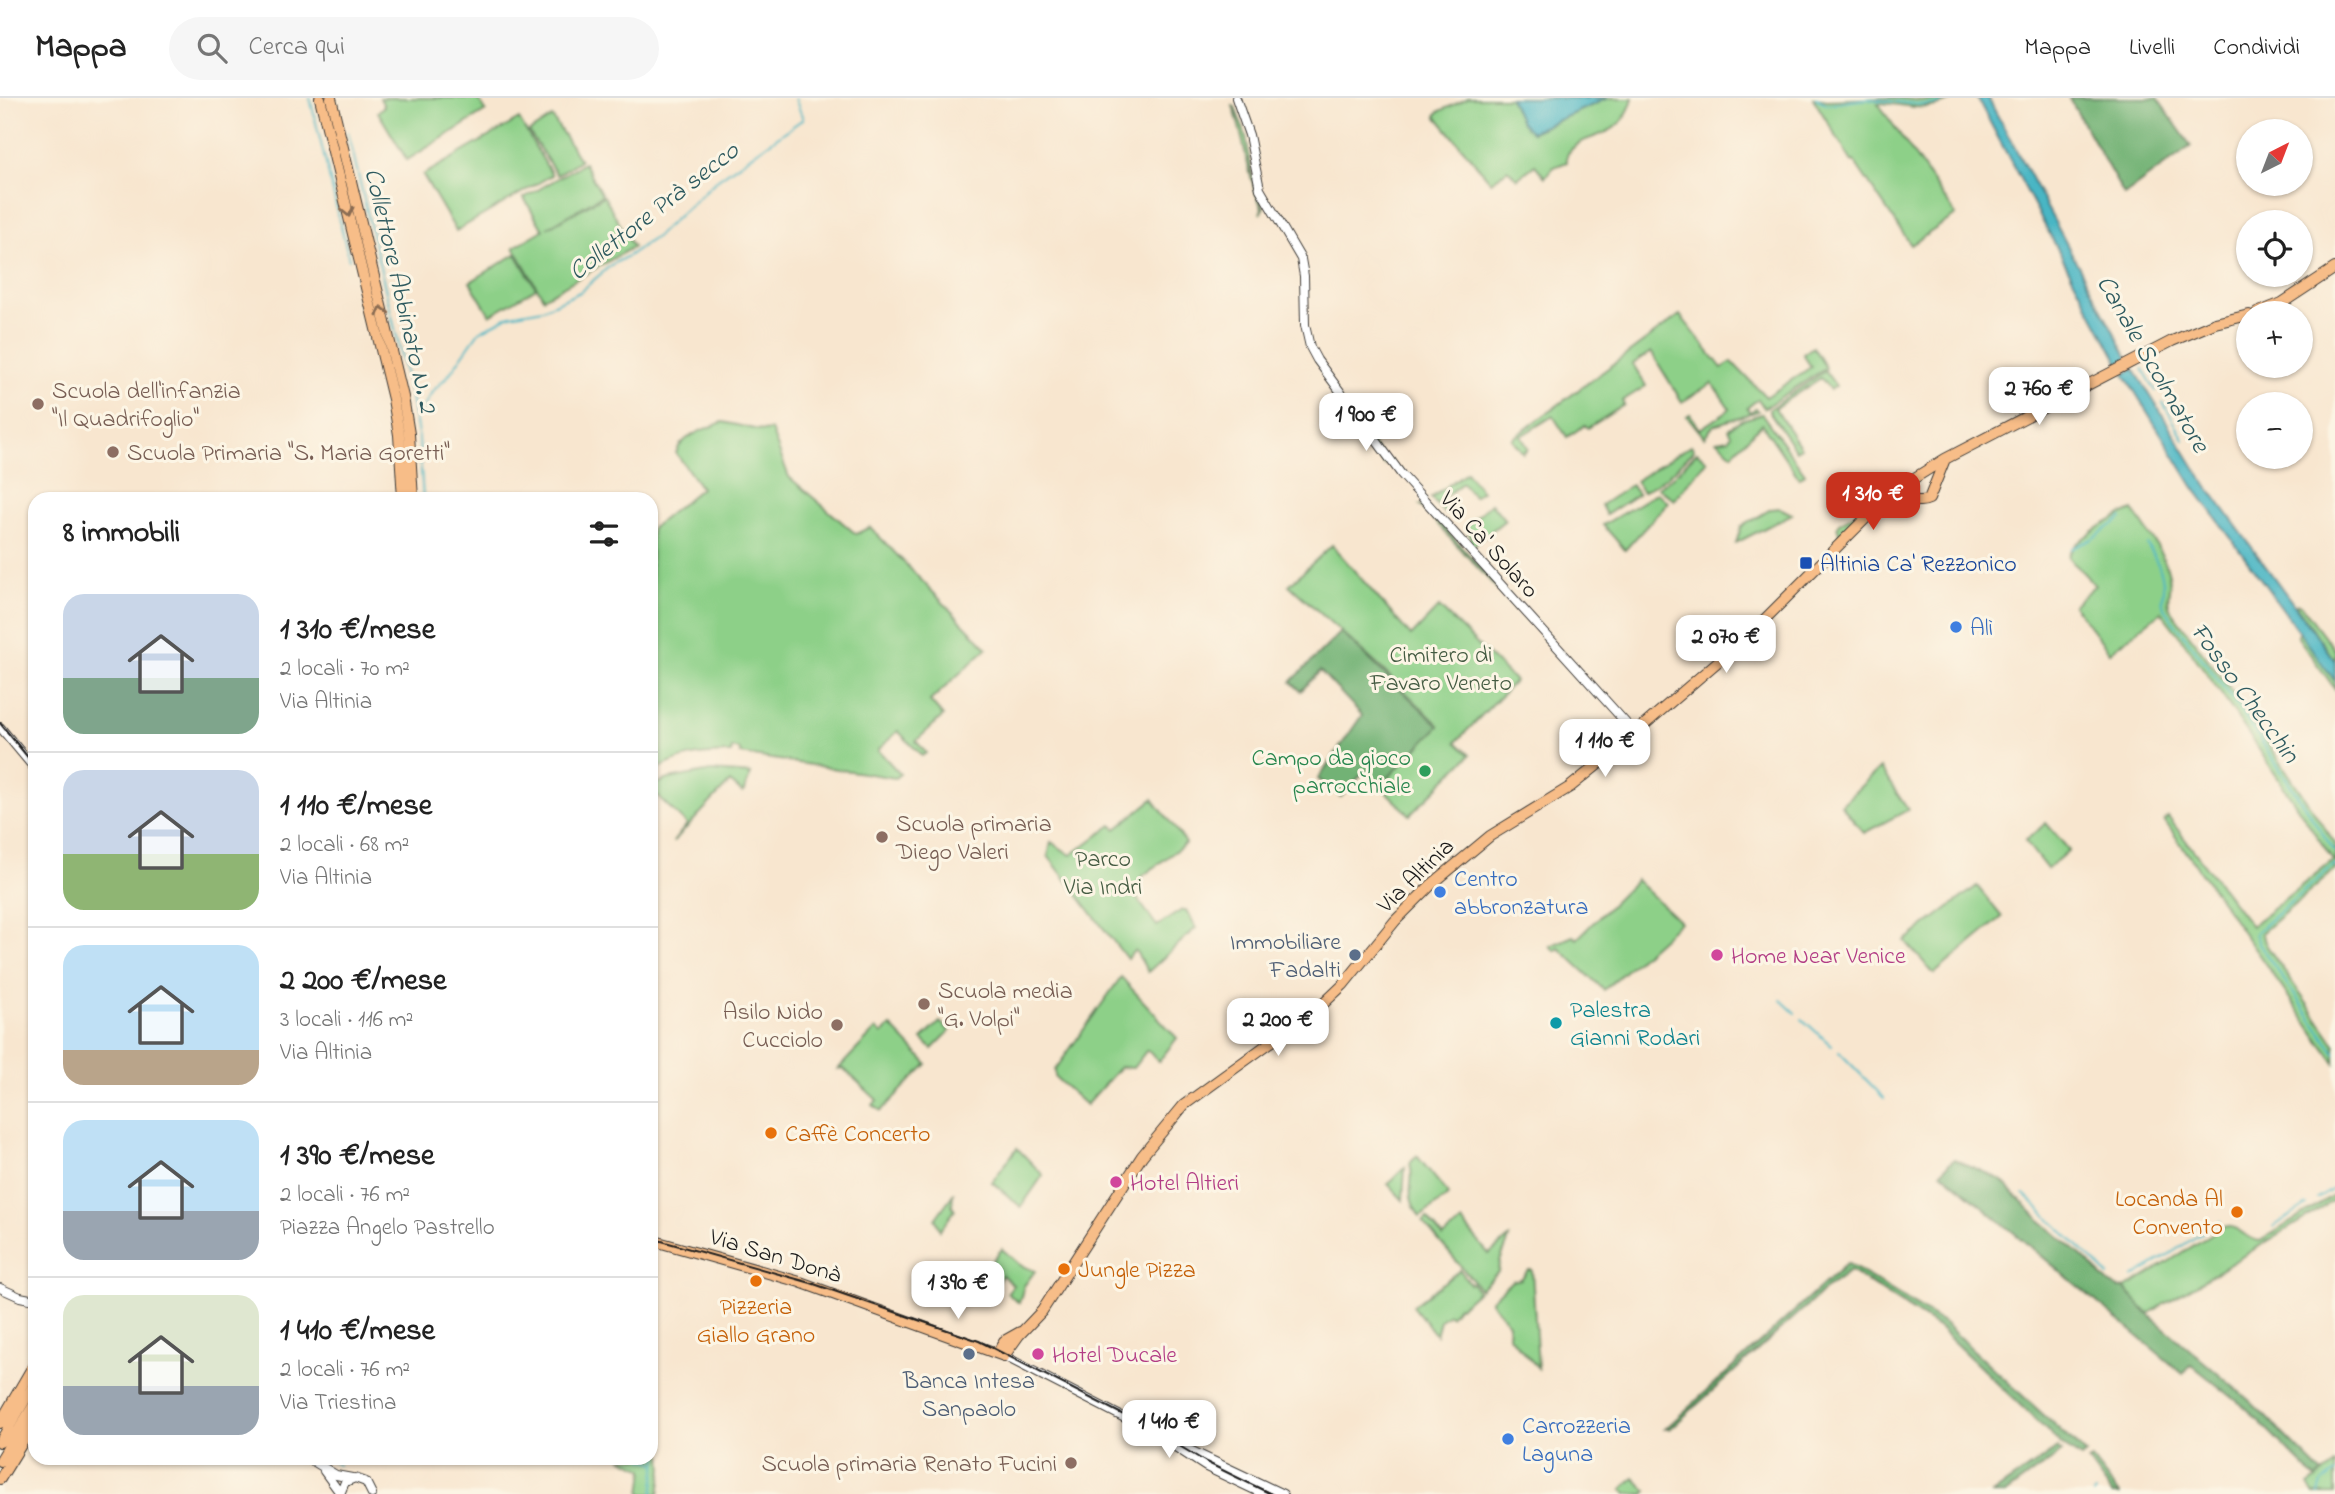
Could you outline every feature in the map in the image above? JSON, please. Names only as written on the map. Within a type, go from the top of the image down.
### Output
[{"type":"main road","points":[[320,98],[393,399],[399,435],[403,492]]},
{"type":"main road","points":[[331,98],[403,397],[409,434],[413,492]]},
{"type":"main road","points":[[2285,301],[2335,268]]},
{"type":"main road","name":"Via Altinia","points":[[1005,1357],[1024,1330],[1045,1308],[1142,1156],[1177,1112],[1322,1005],[1343,985],[1403,913],[1461,859],[1490,836],[1591,771],[1750,634],[1894,490],[1945,459],[2192,332],[2236,319]]},
{"type":"main road","points":[[1887,498],[1926,501],[1932,494],[1933,484],[1945,459]]},
{"type":"main road","points":[[1910,498],[1906,490],[1911,479],[1926,476],[1933,484]]},
{"type":"main road","name":"Via San Donà","points":[[658,1242],[800,1282],[1005,1357]]},
{"type":"main road","points":[[978,1345],[990,1344],[1024,1330]]},
{"type":"main road","points":[[1005,1357],[1002,1343],[1011,1336]]},
{"type":"main road","points":[[0,1423],[28,1375]]},
{"type":"main road","points":[[0,1442],[28,1395]]},
{"type":"main road","points":[[0,1461],[28,1415]]},
{"type":"main road","points":[[0,1479],[28,1433]]},
{"type":"street","name":"Via Ca' Solaro","points":[[1236,98],[1249,135],[1260,189],[1301,260],[1305,325],[1310,347],[1317,360],[1401,474],[1635,733]]},
{"type":"street","points":[[0,727],[28,761]]},
{"type":"street","points":[[0,1288],[28,1299]]},
{"type":"street","points":[[1005,1357],[1152,1432],[1283,1494]]},
{"type":"street","points":[[1152,1432],[1202,1464],[1263,1494]]},
{"type":"street","points":[[1180,1443],[1199,1457],[1202,1464]]},
{"type":"street","points":[[1202,1464],[1210,1462],[1237,1471]]},
{"type":"street","points":[[320,1466],[341,1476],[359,1478],[366,1482],[372,1494]]},
{"type":"street","points":[[320,1466],[340,1493]]},
{"type":"street","points":[[340,1493],[343,1485],[352,1478]]},
{"type":"green space","points":[[380,98],[477,98],[486,111],[407,160],[378,112],[384,106]]},
{"type":"green space","points":[[1468,98],[1510,98],[1532,132],[1608,98],[1633,98],[1620,123],[1574,147],[1567,155],[1567,162],[1554,167],[1545,177],[1535,165],[1517,179],[1508,169],[1491,182],[1436,116],[1438,112]]},
{"type":"green space","points":[[1813,98],[1895,98],[1925,101],[1957,98],[1926,107],[1878,103],[1956,215],[1911,245],[1854,161],[1852,162]]},
{"type":"green space","points":[[2069,98],[2157,98],[2191,146],[2124,195]]},
{"type":"green space","points":[[1233,106],[1246,136],[1254,186]]},
{"type":"green space","points":[[552,117],[580,160],[557,175],[529,132]]},
{"type":"green space","points":[[519,119],[552,175],[456,231],[423,175]]},
{"type":"green space","points":[[584,163],[602,195],[547,228],[604,196],[633,247],[543,298],[514,247],[543,230],[524,198]]},
{"type":"green space","points":[[516,254],[536,288],[490,315],[470,282]]},
{"type":"green space","points":[[1680,315],[1722,368],[1732,362],[1766,397],[1811,367],[1803,354],[1813,347],[1826,368],[1764,408],[1758,399],[1747,408],[1750,412],[1756,408],[1758,411],[1714,425],[1704,437],[1687,416],[1690,414],[1700,429],[1730,409],[1712,383],[1682,402],[1651,352],[1633,364],[1646,386],[1622,401],[1624,405],[1588,428],[1585,425],[1567,437],[1553,416],[1521,436],[1528,448],[1523,453],[1512,439]]},
{"type":"green space","points":[[1825,371],[1836,386],[1830,390],[1821,378],[1775,408],[1801,448],[1796,451],[1769,409]]},
{"type":"green space","points":[[1341,401],[1386,462],[1385,465],[1337,402]]},
{"type":"green space","points":[[1762,414],[1805,474],[1799,478],[1762,424],[1732,454],[1717,441],[1729,439],[1731,434],[1728,429],[1741,420]]},
{"type":"green space","points":[[723,422],[763,431],[771,430],[789,477],[856,534],[870,527],[987,648],[930,701],[943,716],[916,741],[926,753],[922,756],[898,731],[878,750],[900,774],[895,778],[740,754],[740,750],[732,748],[731,753],[699,755],[681,759],[658,769],[658,523],[701,488],[676,453],[683,442],[695,433]]},
{"type":"green space","points":[[1691,445],[1694,450],[1668,476],[1643,492],[1635,481]]},
{"type":"green space","points":[[1697,452],[1707,461],[1674,500],[1658,487]]},
{"type":"green space","points":[[1466,472],[1482,491],[1474,497],[1462,483],[1441,500],[1452,514],[1444,513],[1431,498]]},
{"type":"green space","points":[[1631,485],[1638,494],[1606,515],[1601,505]]},
{"type":"green space","points":[[1657,493],[1668,502],[1625,550],[1603,525]]},
{"type":"green space","points":[[1875,498],[1878,499],[1840,536],[1837,526],[1839,523],[1867,507]]},
{"type":"green space","points":[[1491,503],[1505,520],[1473,546],[1469,542],[1471,538],[1465,527]]},
{"type":"green space","points":[[1420,505],[1424,505],[1500,592]]},
{"type":"green space","points":[[1780,508],[1792,514],[1736,543],[1741,527],[1771,509]]},
{"type":"green space","points":[[2133,510],[2167,566],[2170,609],[2243,706],[2335,843],[2335,870],[2261,933],[2267,946],[2335,1044],[2335,1063],[2164,820],[2168,817],[2251,926],[2333,860],[2228,703],[2161,612],[2110,652],[2073,605],[2095,585],[2068,557],[2072,550],[2096,529]]},
{"type":"green space","name":"Cimitero di Favaro Veneto","points":[[1332,545],[1411,636],[1439,607],[1515,681],[1456,742],[1470,755],[1410,815],[1380,786],[1439,725],[1380,667],[1289,585]]},
{"type":"green space","points":[[2301,605],[2335,650],[2335,661],[2296,606]]},
{"type":"green space","points":[[1341,632],[1439,726],[1380,786],[1365,771],[1341,797],[1318,779],[1362,715],[1320,671],[1301,691],[1291,682]]},
{"type":"green space","points":[[2300,633],[2335,681],[2335,689],[2297,636]]},
{"type":"green space","points":[[1880,768],[1908,810],[1864,833],[1841,805]]},
{"type":"green space","points":[[711,771],[751,774],[743,793],[730,782],[673,842],[687,824],[658,797],[658,783]]},
{"type":"green space","name":"Parco Via Indri","points":[[1153,799],[1186,843],[1140,878],[1142,882],[1131,890],[1157,926],[1186,910],[1196,928],[1148,972],[1135,950],[1127,959],[1048,856],[1051,842],[1071,855],[1112,825],[1116,829]]},
{"type":"green space","points":[[2046,823],[2069,850],[2047,869],[2025,841]]},
{"type":"green space","points":[[1636,880],[1680,922],[1604,990],[1559,948],[1555,951],[1550,946],[1573,936],[1577,939]]},
{"type":"green space","points":[[1977,886],[2002,917],[1934,974],[1905,941]]},
{"type":"green space","points":[[1121,977],[1177,1038],[1159,1061],[1147,1050],[1133,1068],[1120,1067],[1086,1105],[1055,1077],[1055,1070]]},
{"type":"green space","points":[[940,1022],[950,1031],[932,1049],[922,1039]]},
{"type":"green space","points":[[891,1026],[927,1064],[881,1111],[873,1105],[877,1100],[843,1068],[838,1069],[876,1029],[882,1034]]},
{"type":"green space","points":[[1017,1148],[1043,1175],[1021,1207],[992,1182]]},
{"type":"green space","points":[[1417,1156],[1449,1195],[1420,1217],[1411,1194],[1410,1163]]},
{"type":"green space","points":[[1954,1159],[2000,1179],[2110,1284],[2124,1288],[2148,1314],[2250,1401],[2323,1474],[2316,1479],[2248,1410],[2192,1365],[2183,1374],[1941,1172]]},
{"type":"green space","points":[[1405,1167],[1403,1200],[1388,1184]]},
{"type":"green space","points":[[953,1194],[952,1205],[955,1210],[940,1230],[935,1219]]},
{"type":"green space","points":[[2335,1195],[2335,1200],[2148,1314],[2124,1288],[2224,1226],[2260,1241]]},
{"type":"green space","points":[[1427,1218],[1443,1237],[1462,1222],[1489,1254],[1509,1238],[1498,1272],[1480,1289],[1423,1222]]},
{"type":"green space","points":[[1002,1249],[1020,1265],[1035,1271],[1024,1286],[1019,1303],[1007,1293],[1013,1285],[1002,1275],[995,1286],[974,1282]]},
{"type":"green space","points":[[1847,1263],[1943,1322],[2086,1454],[2081,1458],[2062,1445],[1939,1328],[1850,1271],[1828,1287],[1670,1429],[1665,1429]]},
{"type":"green space","points":[[1460,1270],[1478,1291],[1458,1306],[1450,1316],[1448,1314],[1440,1320],[1436,1335],[1413,1306]]},
{"type":"green space","points":[[1528,1270],[1532,1270],[1538,1368],[1508,1335],[1509,1323],[1490,1301],[1512,1281],[1521,1279]]},
{"type":"green space","points":[[2057,1448],[2062,1452],[2005,1494],[1992,1494]]},
{"type":"green space","points":[[658,1453],[662,1454],[663,1469],[659,1494],[641,1494],[644,1469],[636,1465],[658,1465]]},
{"type":"green space","points":[[2092,1459],[2119,1494],[2112,1494],[2088,1461]]},
{"type":"green space","points":[[2335,1465],[2335,1494],[2313,1494],[2308,1485]]},
{"type":"green space","points":[[1634,1478],[1647,1491],[1644,1494],[1627,1494],[1622,1489]]},
{"type":"water","points":[[1510,98],[1608,98],[1531,132],[1521,122]]},
{"type":"water","points":[[1977,98],[1988,98],[2128,358],[2119,364]]},
{"type":"water","points":[[2134,369],[2202,479],[2335,661],[2335,681],[2193,486],[2124,374]]},
{"type":"waterway","points":[[310,98],[349,259]]},
{"type":"waterway","name":"Collettore Prà secco","points":[[414,413],[422,410],[432,392],[448,376],[479,332],[510,315],[543,309],[580,292],[611,265],[657,236],[718,179],[803,119],[795,98]]},
{"type":"waterway","name":"Fosso Checchin","points":[[1816,98],[1827,104],[1868,99],[1925,105],[1937,104],[1950,98]]},
{"type":"waterway","name":"Collettore Abbinato N. 2","points":[[348,132],[411,397],[419,439],[423,492]]},
{"type":"waterway","name":"Canale Scolmatore","points":[[2143,369],[2156,391]]},
{"type":"waterway","name":"Canale Scolmatore","points":[[2163,403],[2184,439]]},
{"type":"waterway","name":"Fosso Checchin","points":[[2071,549],[2092,539],[2122,518]]},
{"type":"waterway","name":"Fosso Checchin","points":[[2147,545],[2161,572],[2165,610],[2240,709],[2335,852]]},
{"type":"waterway","name":"Fosso Checchin","points":[[2335,864],[2255,933],[2259,944],[2335,1053]]},
{"type":"waterway","points":[[1781,1000],[1795,1013]]},
{"type":"waterway","points":[[1802,1019],[1832,1046]]},
{"type":"waterway","points":[[1839,1052],[1884,1098]]},
{"type":"waterway","points":[[2317,1199],[2335,1188]]},
{"type":"waterway","points":[[2024,1194],[2109,1276]]},
{"type":"waterway","points":[[2273,1227],[2307,1205]]},
{"type":"waterway","points":[[2133,1278],[2220,1221]]},
{"type":"waterway","points":[[653,1494],[657,1465]]},
{"type":"waterway","points":[[2319,1494],[2322,1483],[2335,1473]]},
{"type":"tram line","points":[[0,723],[28,757]]},
{"type":"tram line","points":[[658,1240],[811,1283],[979,1341],[1271,1494]]},
{"type":"place","name":"Scuola dell'infanzia \"Il Quadrifoglio\"","points":[[38,404]]},
{"type":"place","name":"Scuola Primaria \"S. Maria Goretti\"","points":[[113,452]]},
{"type":"place","name":"Altinia Ca' Rezzonico","points":[[1806,563]]},
{"type":"place","name":"Alì","points":[[1956,627]]},
{"type":"place","name":"Campo da gioco parrocchiale","points":[[1425,771]]},
{"type":"place","name":"Scuola primaria Diego Valeri","points":[[882,837]]},
{"type":"place","name":"Centro abbronzatura","points":[[1440,892]]},
{"type":"place","name":"Immobiliare Fadalti","points":[[1355,955]]},
{"type":"place","name":"Home Near Venice","points":[[1717,955]]},
{"type":"place","name":"Scuola media \"G. Volpi\"","points":[[924,1004]]},
{"type":"place","name":"Palestra Gianni Rodari","points":[[1556,1023]]},
{"type":"place","name":"Asilo Nido Cucciolo","points":[[837,1025]]},
{"type":"place","name":"Caffè Concerto","points":[[771,1133]]},
{"type":"place","name":"Hotel Altieri","points":[[1116,1182]]},
{"type":"place","name":"Locanda Al Convento","points":[[2237,1212]]},
{"type":"place","name":"Jungle Pizza","points":[[1064,1269]]},
{"type":"place","name":"Pizzeria Giallo Grano","points":[[756,1281]]},
{"type":"place","name":"Banca Intesa Sanpaolo","points":[[969,1354]]},
{"type":"place","name":"Hotel Ducale","points":[[1038,1354]]},
{"type":"place","name":"Carrozzeria Laguna","points":[[1508,1439]]},
{"type":"place","name":"Scuola primaria Renato Fucini","points":[[1071,1463]]}]
